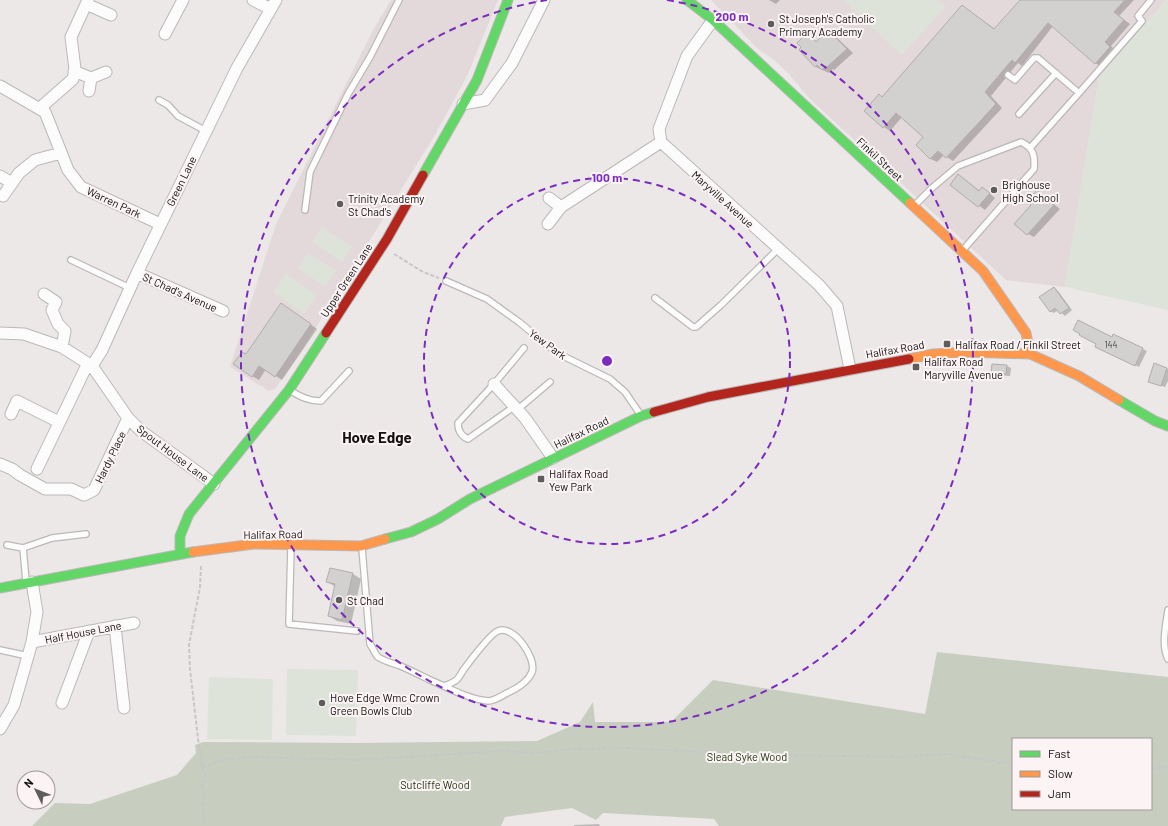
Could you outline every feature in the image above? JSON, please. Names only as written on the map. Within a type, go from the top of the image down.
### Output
[{"type":"main road","name":"Upper Green Lane","points":[[180,554],[180,536],[189,514],[289,390],[382,247],[477,80],[508,0]]},
{"type":"main road","name":"Finkil Street","points":[[687,0],[713,20],[983,271],[1026,333],[1030,354]]},
{"type":"main road","name":"Halifax Road","points":[[0,588],[180,554],[254,544],[361,546],[411,532],[438,519],[470,499],[641,416],[708,397],[933,354],[966,352],[1030,354],[1079,376],[1155,421],[1168,426]]},
{"type":"street","points":[[165,34],[183,0]]},
{"type":"street","points":[[253,0],[273,4]]},
{"type":"street","points":[[463,104],[485,100],[512,63],[544,0]]},
{"type":"street","points":[[0,86],[40,108],[73,78],[74,71],[71,37],[87,2],[111,15]]},
{"type":"street","name":"Green Lane","points":[[36,469],[90,364],[102,350],[160,224],[237,68],[273,4]]},
{"type":"street","points":[[548,224],[561,207],[661,142],[658,129],[687,56],[713,20]]},
{"type":"street","points":[[74,71],[91,78],[106,72]]},
{"type":"street","points":[[89,91],[91,78]]},
{"type":"street","name":"Warren Park","points":[[40,108],[45,112],[68,170],[81,187],[160,224]]},
{"type":"street","name":"Maryville Avenue","points":[[661,142],[778,248],[837,306],[850,369]]},
{"type":"street","points":[[3,196],[19,173],[35,160],[61,153]]},
{"type":"street","points":[[0,176],[12,183]]},
{"type":"street","points":[[549,198],[561,207]]},
{"type":"street","name":"St Chad's Avenue","points":[[137,273],[223,312]]},
{"type":"street","points":[[44,294],[56,302],[52,310],[58,324],[65,331],[62,347]]},
{"type":"street","name":"Spout House Lane","points":[[0,332],[24,334],[62,347],[90,364],[128,418],[141,431],[214,484]]},
{"type":"street","points":[[494,384],[525,418],[553,458]]},
{"type":"street","points":[[11,414],[17,401],[59,422]]},
{"type":"street","name":"Hardy Place","points":[[0,464],[12,469],[45,489],[71,489],[84,495],[94,490],[128,418]]},
{"type":"street","name":"Half House Lane","points":[[0,729],[14,705],[32,642],[37,612],[29,583]]},
{"type":"street","name":"Half House Lane","points":[[32,642],[134,623]]},
{"type":"street","points":[[115,626],[124,708]]},
{"type":"street","points":[[62,703],[89,631]]},
{"type":"lane","points":[[305,210],[310,172],[348,94],[370,57],[399,0]]},
{"type":"lane","points":[[1030,148],[1142,21],[1138,16],[1151,0]]},
{"type":"lane","points":[[1008,75],[1015,80],[1034,58],[1038,58],[1079,93]]},
{"type":"lane","points":[[1019,114],[1056,73]]},
{"type":"lane","points":[[159,100],[164,102],[178,116],[206,131]]},
{"type":"lane","points":[[914,207],[932,188],[958,166],[1021,142],[1030,148],[1035,157],[1034,169],[962,251]]},
{"type":"lane","points":[[655,298],[693,327],[696,327],[721,306],[778,248]]},
{"type":"lane","points":[[71,260],[130,288]]},
{"type":"lane","name":"Yew Park","points":[[446,281],[487,299],[519,322],[557,353],[610,379],[625,392],[641,416]]},
{"type":"lane","points":[[524,348],[458,424],[458,429],[463,436],[468,439],[516,408],[550,382]]},
{"type":"lane","points":[[289,390],[311,401],[321,401],[349,371]]},
{"type":"lane","points":[[7,545],[23,548],[52,538],[86,534]]},
{"type":"lane","points":[[291,545],[289,624],[357,631]]},
{"type":"lane","points":[[361,546],[370,644],[377,656],[385,661],[444,686],[477,699],[490,701],[518,688],[527,679],[532,672],[533,663],[531,656],[516,637],[505,630],[499,630],[492,635],[456,681],[444,686]]},
{"type":"lane","points":[[23,548],[29,583]]},
{"type":"lane","points":[[1168,610],[1164,651],[1168,659]]},
{"type":"lane","points":[[0,650],[28,656]]},
{"type":"path","points":[[382,247],[422,272],[446,281]]},
{"type":"path","points":[[201,552],[200,587],[190,645],[190,669],[199,747],[201,752],[202,767],[206,779],[202,785],[205,792],[203,801],[204,826]]},
{"type":"path","points":[[202,767],[220,760],[246,757],[359,760],[502,751],[536,753],[576,749],[629,748],[735,754],[891,757],[946,754],[1012,764]]},
{"type":"path","points":[[1152,769],[1168,767]]},
{"type":"shaded area","name":"Trinity Academy St Chad's","points":[[391,0],[498,0],[467,76],[435,135],[302,350],[275,389],[269,391],[230,367],[276,224],[373,30]]},
{"type":"shaded area","name":"Brighouse High School","points":[[711,0],[1166,0],[1099,78],[1065,287],[1006,280],[810,99],[787,72],[773,59],[758,49]]},
{"type":"shaded area","points":[[844,0],[938,0],[946,7],[901,55]]},
{"type":"shaded area","points":[[1166,0],[1168,0],[1168,310],[1065,287],[1099,78]]},
{"type":"shaded area","points":[[322,227],[352,247],[342,262],[312,242]]},
{"type":"shaded area","points":[[308,253],[336,271],[325,287],[298,268]]},
{"type":"shaded area","points":[[286,274],[317,295],[304,314],[273,292]]},
{"type":"shaded area","name":"Hove Edge Wmc Crown Green Bowls Club","points":[[287,669],[358,670],[356,736],[286,735]]},
{"type":"shaded area","points":[[209,677],[273,679],[272,740],[207,739]]},
{"type":"green space","name":"Slead Syke Wood","points":[[937,652],[1168,677],[1168,826],[719,826],[714,819],[603,813],[596,820],[572,808],[505,817],[501,826],[32,826],[48,810],[56,810],[56,803],[90,804],[177,775],[196,753],[195,745],[203,742],[355,743],[537,741],[580,722],[593,702],[595,722],[671,722],[713,680],[925,714]]},
{"type":"building","points":[[1020,0],[1125,0],[1114,12],[1124,20],[1105,42],[1110,47],[1095,64],[1048,23],[1015,63],[1012,60],[985,92],[996,104],[946,158],[938,151],[930,159],[916,145],[923,137],[896,113],[883,128],[864,111],[879,94],[882,97],[962,5],[994,29]]},
{"type":"building","points":[[828,30],[847,49],[822,70],[817,65],[815,67],[799,50],[801,47],[797,43],[807,33],[816,42]]},
{"type":"building","points":[[958,174],[979,191],[982,187],[990,193],[978,207],[950,185]]},
{"type":"building","points":[[1037,190],[1054,205],[1027,235],[1014,224],[1031,205],[1027,201]]},
{"type":"building","points":[[1054,287],[1069,308],[1060,314],[1055,308],[1050,312],[1039,297]]},
{"type":"building","points":[[281,303],[311,324],[275,377],[259,366],[252,377],[233,364],[242,352],[246,354]]},
{"type":"building","points":[[1078,320],[1112,337],[1113,334],[1143,348],[1135,366],[1095,347],[1096,344],[1079,335],[1080,334],[1073,330]]},
{"type":"building","points":[[1154,363],[1167,368],[1161,386],[1148,382]]},
{"type":"building","points":[[992,364],[1007,365],[1006,374],[991,373]]},
{"type":"building","name":"St Chad","points":[[330,568],[353,573],[342,620],[328,616],[335,584],[326,582]]},
{"type":"traffic: fast","points":[[423,175],[477,80],[508,0]]},
{"type":"traffic: fast","points":[[687,0],[713,20],[910,203]]},
{"type":"traffic: fast","points":[[180,554],[180,536],[189,514],[289,390],[326,333]]},
{"type":"traffic: fast","points":[[1119,400],[1155,421],[1168,426]]},
{"type":"traffic: fast","points":[[385,539],[411,532],[438,519],[470,499],[641,416],[654,412]]},
{"type":"traffic: fast","points":[[0,588],[193,552]]},
{"type":"traffic: slow","points":[[910,203],[983,271],[1026,333],[1030,354]]},
{"type":"traffic: slow","points":[[909,359],[933,354],[966,352],[1030,354],[1079,376],[1119,400]]},
{"type":"traffic: slow","points":[[193,552],[254,544],[361,546],[385,539]]},
{"type":"traffic: jam","points":[[326,333],[387,239],[423,175]]},
{"type":"traffic: jam","points":[[654,412],[708,397],[909,359]]},
{"type":"place","name":"St Joseph's Catholic Primary Academy","points":[[771,24]]},
{"type":"place","name":"Brighouse High School","points":[[994,190]]},
{"type":"place","name":"Trinity Academy St Chad's","points":[[340,204]]},
{"type":"place","name":"Halifax Road / Finkil Street","points":[[947,344]]},
{"type":"place","name":"Halifax Road Maryville Avenue","points":[[916,367]]},
{"type":"place","name":"Halifax Road Yew Park","points":[[541,479]]},
{"type":"place","name":"St Chad","points":[[339,600]]},
{"type":"place","name":"Hove Edge Wmc Crown Green Bowls Club","points":[[322,703]]},
{"type":"district","name":"Hove Edge","points":[[377,437]]},
{"type":"park label","name":"Sutcliffe Wood","points":[[435,784]]}]
